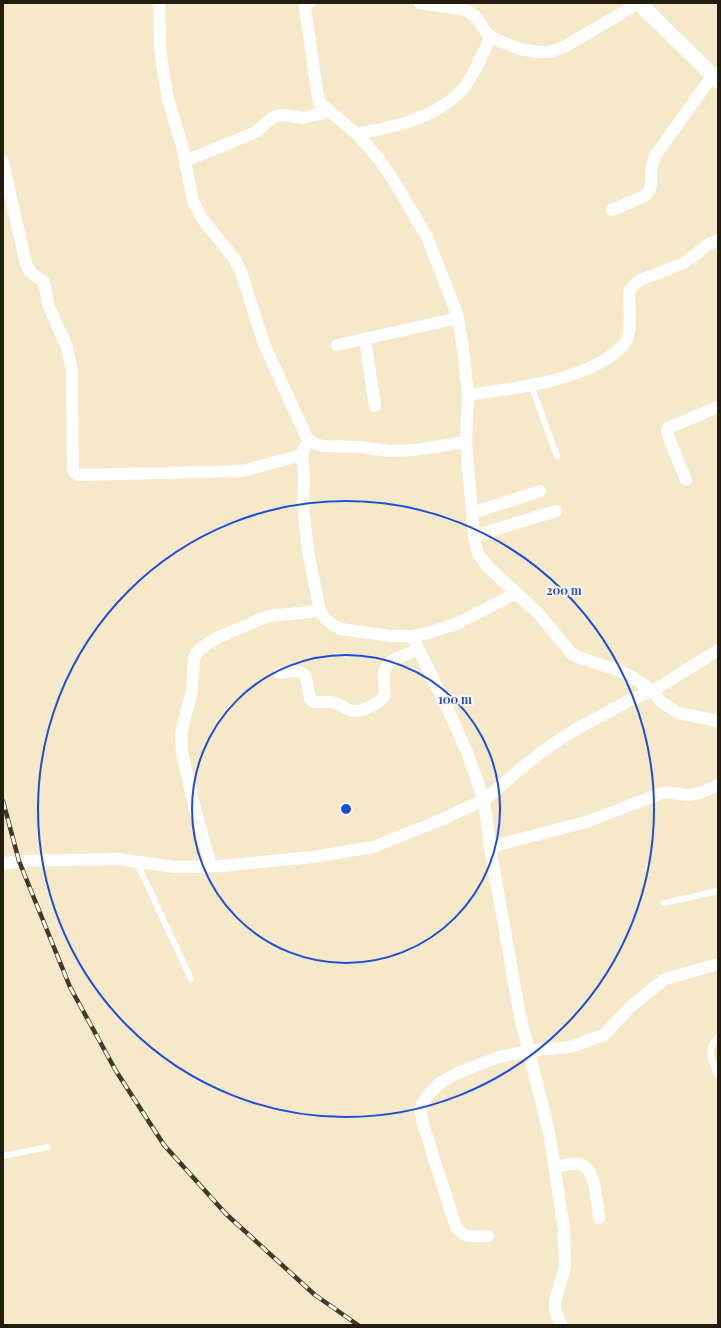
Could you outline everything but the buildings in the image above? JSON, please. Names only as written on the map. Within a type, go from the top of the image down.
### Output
[{"type":"street","points":[[159,3],[160,48],[164,76],[168,99],[182,146],[193,201],[204,220],[234,258],[264,344],[307,438],[315,444],[323,446],[360,447],[388,451],[414,450],[466,442]]},
{"type":"street","points":[[309,3],[306,4],[305,7],[318,98],[320,103],[357,134],[380,159],[427,237],[458,318],[468,395],[466,442],[476,548],[483,560],[540,614],[571,653],[593,663],[618,670],[632,677],[653,691],[660,701],[678,712],[718,721]]},
{"type":"street","points":[[420,3],[465,10],[472,13],[491,37],[519,49],[537,52],[549,52],[564,47],[639,3],[715,78],[655,156],[652,165],[651,188],[649,192],[645,196],[612,210]]},
{"type":"street","points":[[357,134],[399,125],[422,118],[452,99],[467,84],[491,37]]},
{"type":"street","points":[[185,161],[256,132],[277,116],[284,115],[303,118],[329,111]]},
{"type":"street","points":[[3,162],[26,264],[31,273],[38,277],[45,286],[49,307],[67,347],[72,371],[73,469],[75,473],[78,475],[242,471],[302,455]]},
{"type":"street","points":[[468,395],[531,385],[566,377],[590,368],[613,355],[623,346],[629,332],[629,294],[631,288],[640,280],[684,263],[709,244],[718,240]]},
{"type":"street","points":[[337,345],[458,318]]},
{"type":"street","points":[[365,339],[375,406]]},
{"type":"street","points":[[686,480],[668,436],[668,428],[718,407]]},
{"type":"street","points":[[307,438],[302,455],[308,551],[320,611],[326,619],[341,629],[390,636],[412,636],[428,633],[456,624],[517,593]]},
{"type":"street","points":[[472,513],[540,491]]},
{"type":"street","points":[[474,536],[556,511]]},
{"type":"street","points":[[211,867],[192,797],[182,752],[181,734],[192,691],[194,658],[197,652],[217,638],[263,618],[320,611]]},
{"type":"street","points":[[412,636],[460,736],[484,800],[490,847],[520,1016],[549,1132],[564,1229],[565,1266],[555,1306],[555,1310],[561,1325]]},
{"type":"street","points":[[280,673],[299,671],[305,674],[310,699],[312,701],[332,702],[353,711],[358,711],[370,707],[384,697],[384,670],[391,661],[419,650]]},
{"type":"street","points":[[3,864],[18,861],[118,859],[175,867],[211,867],[313,857],[373,847],[438,821],[484,800],[536,756],[559,740],[630,700],[653,691],[718,650]]},
{"type":"street","points":[[490,847],[586,822],[662,793],[670,792],[695,795],[718,785]]},
{"type":"street","points":[[488,1236],[467,1236],[460,1233],[456,1227],[420,1112],[422,1104],[430,1093],[441,1082],[460,1072],[500,1057],[528,1051],[570,1047],[604,1035],[630,1007],[665,978],[718,964]]},
{"type":"street","points":[[554,1166],[580,1164],[586,1167],[593,1180],[599,1218]]},
{"type":"lane","points":[[531,385],[557,456]]},
{"type":"lane","points":[[136,861],[191,979]]},
{"type":"lane","points":[[664,903],[718,891]]},
{"type":"lane","points":[[717,1074],[711,1059],[710,1049],[718,1038]]},
{"type":"lane","points":[[3,1156],[48,1147]]},
{"type":"railway","points":[[3,801],[19,861],[70,987],[116,1071],[164,1145],[226,1214],[315,1295],[358,1325]]}]
